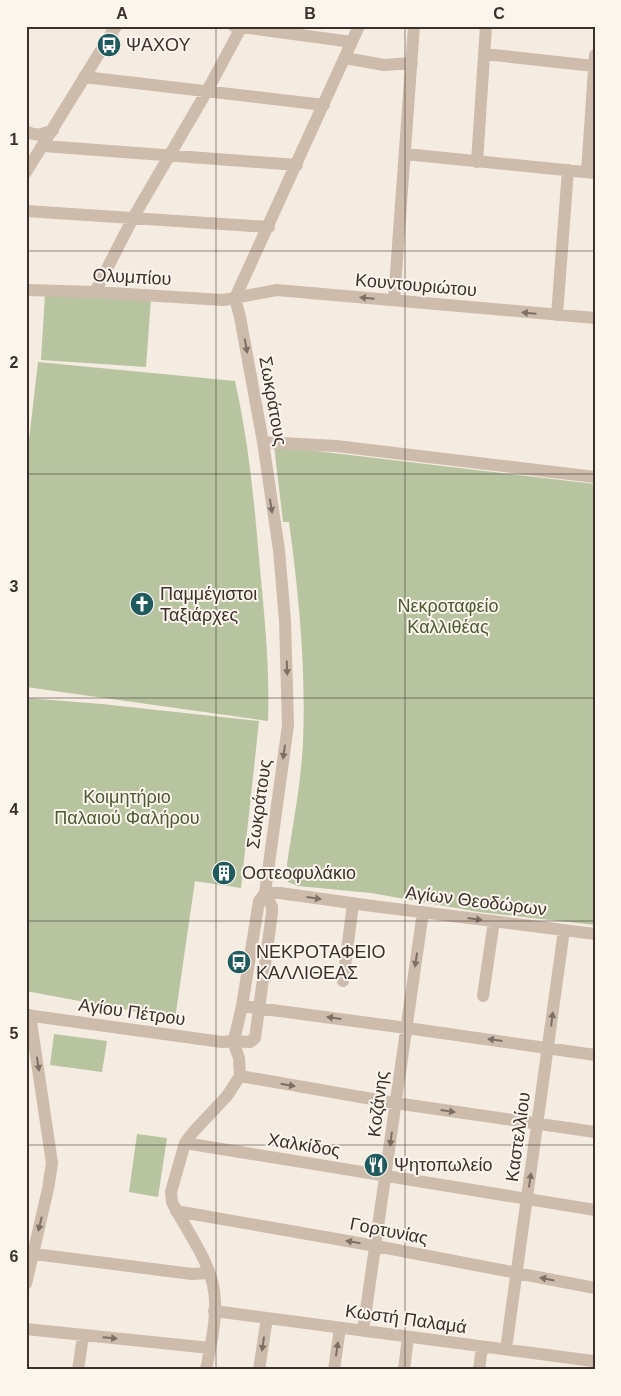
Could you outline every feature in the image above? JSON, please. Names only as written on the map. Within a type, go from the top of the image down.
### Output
[{"type":"street","points":[[26,172],[44,146],[116,26]]},
{"type":"street","points":[[235,298],[359,26]]},
{"type":"street","points":[[394,300],[414,26]]},
{"type":"street","points":[[477,162],[486,26]]},
{"type":"street","points":[[95,292],[133,218],[207,92],[240,27],[352,42]]},
{"type":"street","points":[[405,154],[591,172],[594,61],[484,54]]},
{"type":"street","points":[[345,58],[384,65],[412,63]]},
{"type":"street","points":[[84,77],[324,106]]},
{"type":"street","points":[[26,131],[35,135],[53,130]]},
{"type":"street","points":[[44,146],[297,165]]},
{"type":"street","points":[[557,315],[568,170]]},
{"type":"street","points":[[26,211],[269,227]]},
{"type":"street","name":"Ολυμπίου","points":[[26,290],[95,292],[223,300],[235,298]]},
{"type":"street","name":"Κουντουριώτου","points":[[235,298],[277,290],[595,318]]},
{"type":"street","name":"Σωκράτους","points":[[235,298],[263,442],[279,550],[285,620],[288,725],[265,893],[259,901],[242,1006],[233,1041],[239,1058],[240,1076]]},
{"type":"street","points":[[263,442],[336,446],[595,477]]},
{"type":"street","points":[[260,1008],[272,913],[272,907],[265,893]]},
{"type":"street","name":"Αγίων Θεοδώρων","points":[[265,893],[280,893],[595,934]]},
{"type":"street","points":[[343,981],[353,904]]},
{"type":"street","name":"Κοζάνης","points":[[363,1331],[423,912]]},
{"type":"street","points":[[483,996],[494,921]]},
{"type":"street","name":"Καστελλίου","points":[[506,1349],[564,930]]},
{"type":"street","points":[[242,1006],[595,1055]]},
{"type":"street","name":"Αγίου Πέτρου","points":[[28,1015],[222,1042],[250,1042],[255,1038],[260,1008]]},
{"type":"street","points":[[26,1284],[29,1254],[48,1189],[52,1163],[28,1015]]},
{"type":"street","points":[[206,1370],[214,1310],[214,1288],[209,1273],[176,1211],[172,1202],[171,1192],[185,1143],[227,1096],[240,1076],[395,1103],[595,1132]]},
{"type":"street","name":"Χαλκίδος","points":[[185,1143],[595,1210]]},
{"type":"street","name":"Γορτυνίας","points":[[176,1211],[376,1246],[595,1288]]},
{"type":"street","points":[[29,1254],[192,1274],[209,1273]]},
{"type":"street","name":"Κωστή Παλαμά","points":[[214,1310],[592,1362]]},
{"type":"street","points":[[259,1370],[267,1318]]},
{"type":"street","points":[[334,1370],[340,1328]]},
{"type":"street","points":[[26,1329],[210,1348]]},
{"type":"street","points":[[78,1370],[82,1336]]},
{"type":"street","points":[[404,1370],[408,1337]]},
{"type":"street","points":[[479,1370],[482,1347]]},
{"type":"green space","points":[[45,295],[151,298],[146,367],[41,360]]},
{"type":"green space","points":[[38,362],[235,381],[247,447],[255,513],[266,639],[268,721],[26,687],[26,466]]},
{"type":"green space","name":"Νεκροταφείο Καλλιθέας","points":[[274,446],[595,484],[595,925],[479,912],[371,893],[298,886],[288,882],[287,864],[297,804],[304,715],[301,632],[293,550],[289,522],[283,522]]},
{"type":"green space","name":"Κοιμητήριο Παλαιού Φαλήρου","points":[[26,698],[259,721],[241,888],[195,881],[175,1019],[26,991]]},
{"type":"green space","points":[[54,1034],[107,1041],[102,1072],[50,1065]]},
{"type":"green space","points":[[137,1134],[167,1138],[158,1197],[129,1192]]},
{"type":"place","name":"ΨΑΧΟΥ","points":[[109,45]]},
{"type":"place","name":"Παμμέγιστοι Ταξιάρχες","points":[[142,604]]},
{"type":"place","name":"Οστεοφυλάκιο","points":[[224,873]]},
{"type":"place","name":"ΝΕΚΡΟΤΑΦΕΙΟ ΚΑΛΛΙΘΕΑΣ","points":[[239,962]]},
{"type":"place","name":"Ψητοπωλείο","points":[[376,1165]]}]
